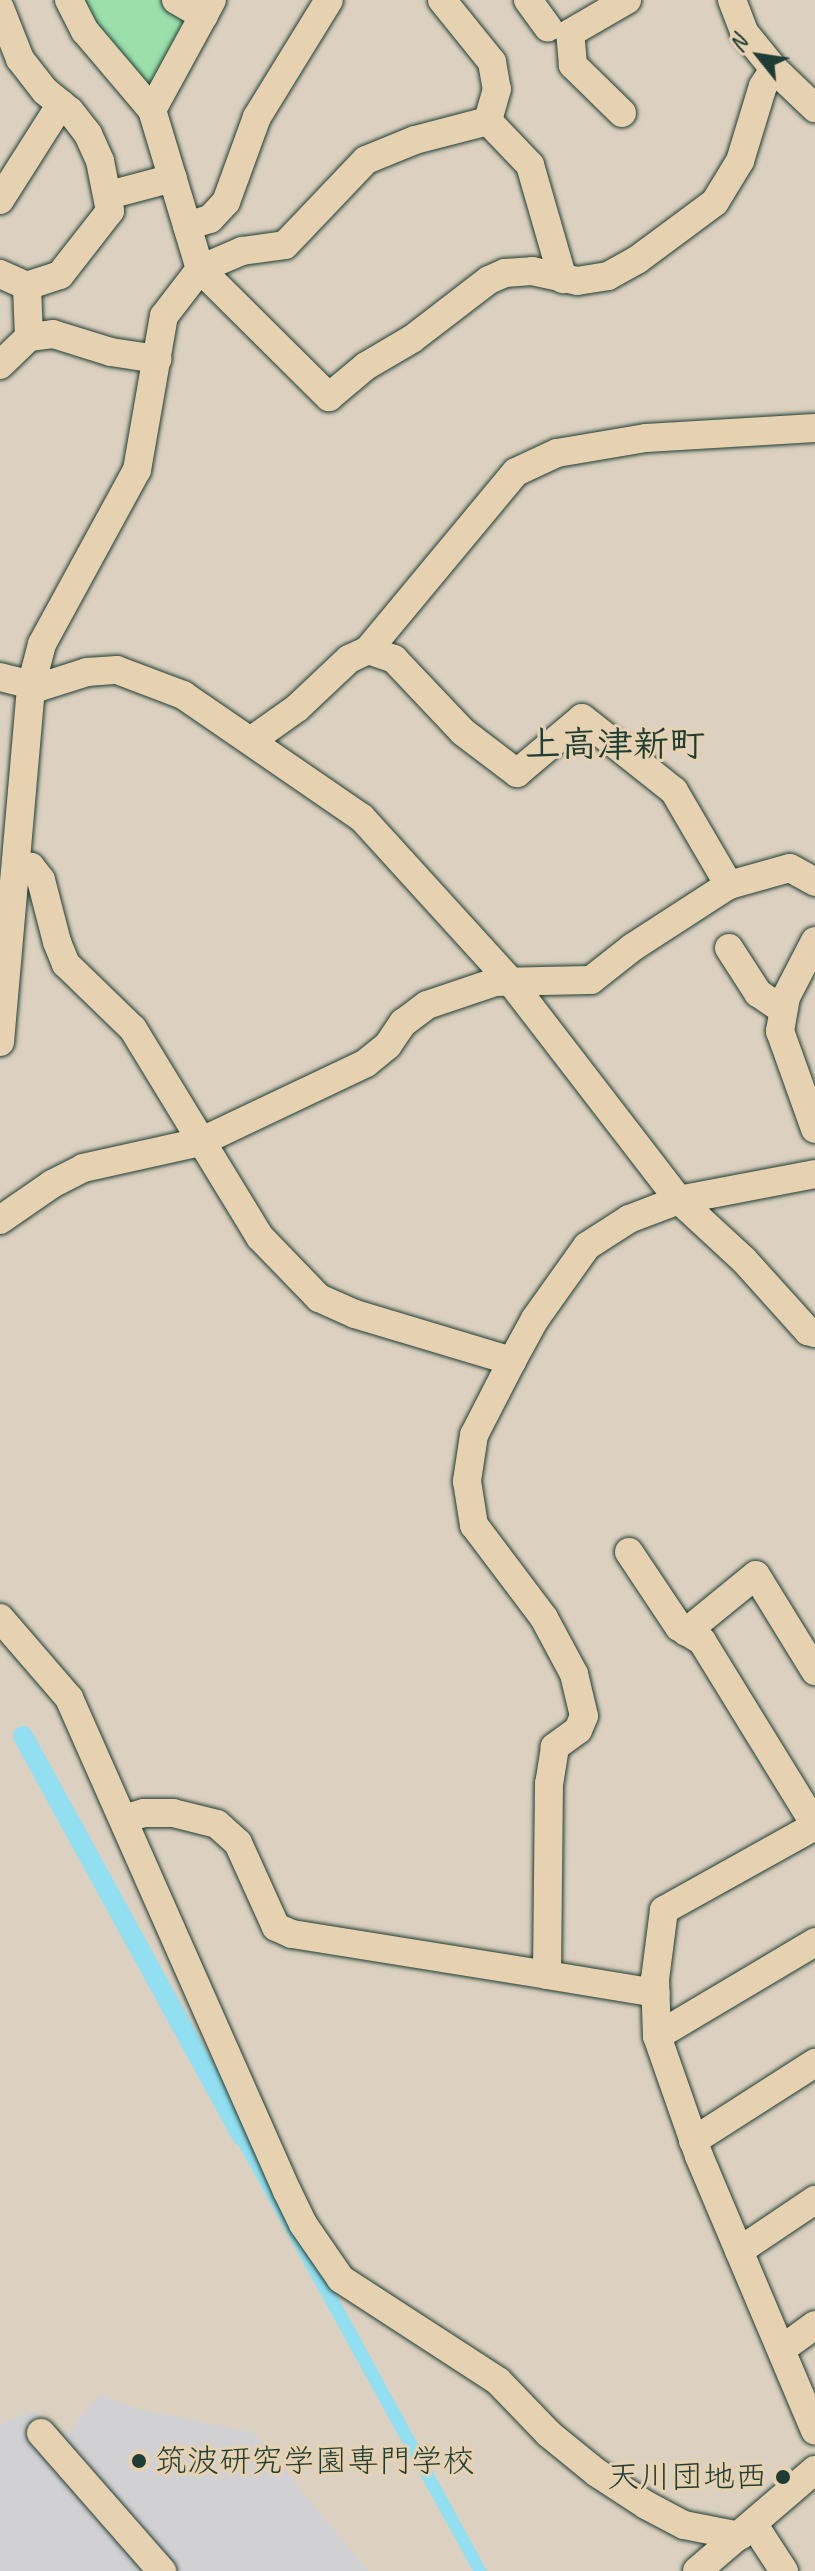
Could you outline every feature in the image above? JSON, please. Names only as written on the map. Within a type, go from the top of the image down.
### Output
[{"type":"street","points":[[69,0],[85,31],[152,110],[200,269],[329,397],[366,366],[412,339],[489,280],[505,273],[532,271],[577,281],[608,276],[637,260],[715,202],[740,161],[763,86],[774,69]]},
{"type":"street","points":[[152,110],[208,8],[176,0]]},
{"type":"street","points":[[187,226],[210,219],[226,202],[257,117],[329,0]]},
{"type":"street","points":[[442,0],[492,62],[497,89],[488,121]]},
{"type":"street","points":[[528,0],[548,28]]},
{"type":"street","points":[[622,113],[573,65],[570,33],[627,0]]},
{"type":"street","points":[[732,0],[744,32],[774,69],[815,108]]},
{"type":"street","points":[[0,274],[27,286],[60,275],[110,211],[109,195],[88,134],[45,91],[20,59],[2,21]]},
{"type":"street","points":[[0,200],[61,104]]},
{"type":"street","points":[[0,1042],[31,686],[42,644],[137,470],[164,316],[200,269],[242,251],[285,245],[366,160],[415,140],[488,121]]},
{"type":"street","points":[[488,121],[530,165],[563,279]]},
{"type":"street","points":[[109,195],[173,178]]},
{"type":"street","points":[[27,286],[29,337]]},
{"type":"street","points":[[0,365],[29,337],[53,334],[111,352],[157,359]]},
{"type":"street","points":[[252,740],[297,708],[349,659],[368,650],[516,472],[557,453],[646,438],[815,428]]},
{"type":"street","points":[[368,650],[394,659],[463,732],[517,773],[582,718],[674,791],[729,885]]},
{"type":"street","points":[[0,677],[40,687],[87,672],[117,670],[183,695],[362,818],[511,982],[679,1200],[744,1260],[808,1331],[815,1333]]},
{"type":"street","points":[[17,865],[31,867],[41,880],[66,964],[133,1029],[260,1237],[319,1298],[355,1314],[512,1361]]},
{"type":"street","points":[[0,1220],[52,1184],[83,1168],[200,1142],[366,1063],[388,1045],[403,1023],[427,1005],[479,985],[591,980],[633,947],[729,885],[790,868],[815,882]]},
{"type":"street","points":[[815,941],[786,997],[780,1031],[815,1129]]},
{"type":"street","points":[[729,948],[758,993],[783,1010]]},
{"type":"street","points":[[547,1975],[549,1783],[555,1747],[578,1730],[584,1716],[574,1674],[544,1618],[474,1525],[467,1481],[474,1435],[535,1319],[587,1246],[629,1219],[679,1200],[815,1174]]},
{"type":"street","points":[[629,1552],[679,1627],[702,1641],[815,1825],[664,1910],[656,1993],[657,2036],[693,2141],[815,2431]]},
{"type":"street","points":[[686,1632],[756,1575],[815,1671]]},
{"type":"street","points":[[0,1618],[69,1698],[287,2191],[303,2224],[341,2279],[498,2381],[549,2434],[634,2497],[684,2525],[747,2530],[784,2571]]},
{"type":"street","points":[[123,1819],[144,1813],[173,1813],[217,1824],[238,1843],[276,1927],[292,1934],[656,1993]]},
{"type":"street","points":[[657,2036],[815,1942]]},
{"type":"street","points":[[693,2141],[815,2063]]},
{"type":"street","points":[[739,2251],[815,2200]]},
{"type":"street","points":[[782,2349],[815,2325]]},
{"type":"street","points":[[41,2433],[162,2571]]},
{"type":"street","points":[[697,2571],[815,2470]]},
{"type":"shaded area","name":"筑波研究学園専門学校","points":[[99,2394],[135,2408],[254,2433],[368,2571],[0,2571],[0,2424],[33,2410],[66,2437]]},
{"type":"green space","points":[[78,0],[162,0],[196,19],[156,97]]},
{"type":"water","points":[[236,2110],[487,2571],[473,2571],[223,2117]]},
{"type":"waterway","points":[[23,1736],[242,2136]]},
{"type":"place","name":"筑波研究学園専門学校","points":[[139,2461]]},
{"type":"place","name":"天川団地西","points":[[783,2477]]},
{"type":"district","name":"上高津新町","points":[[615,745]]}]
